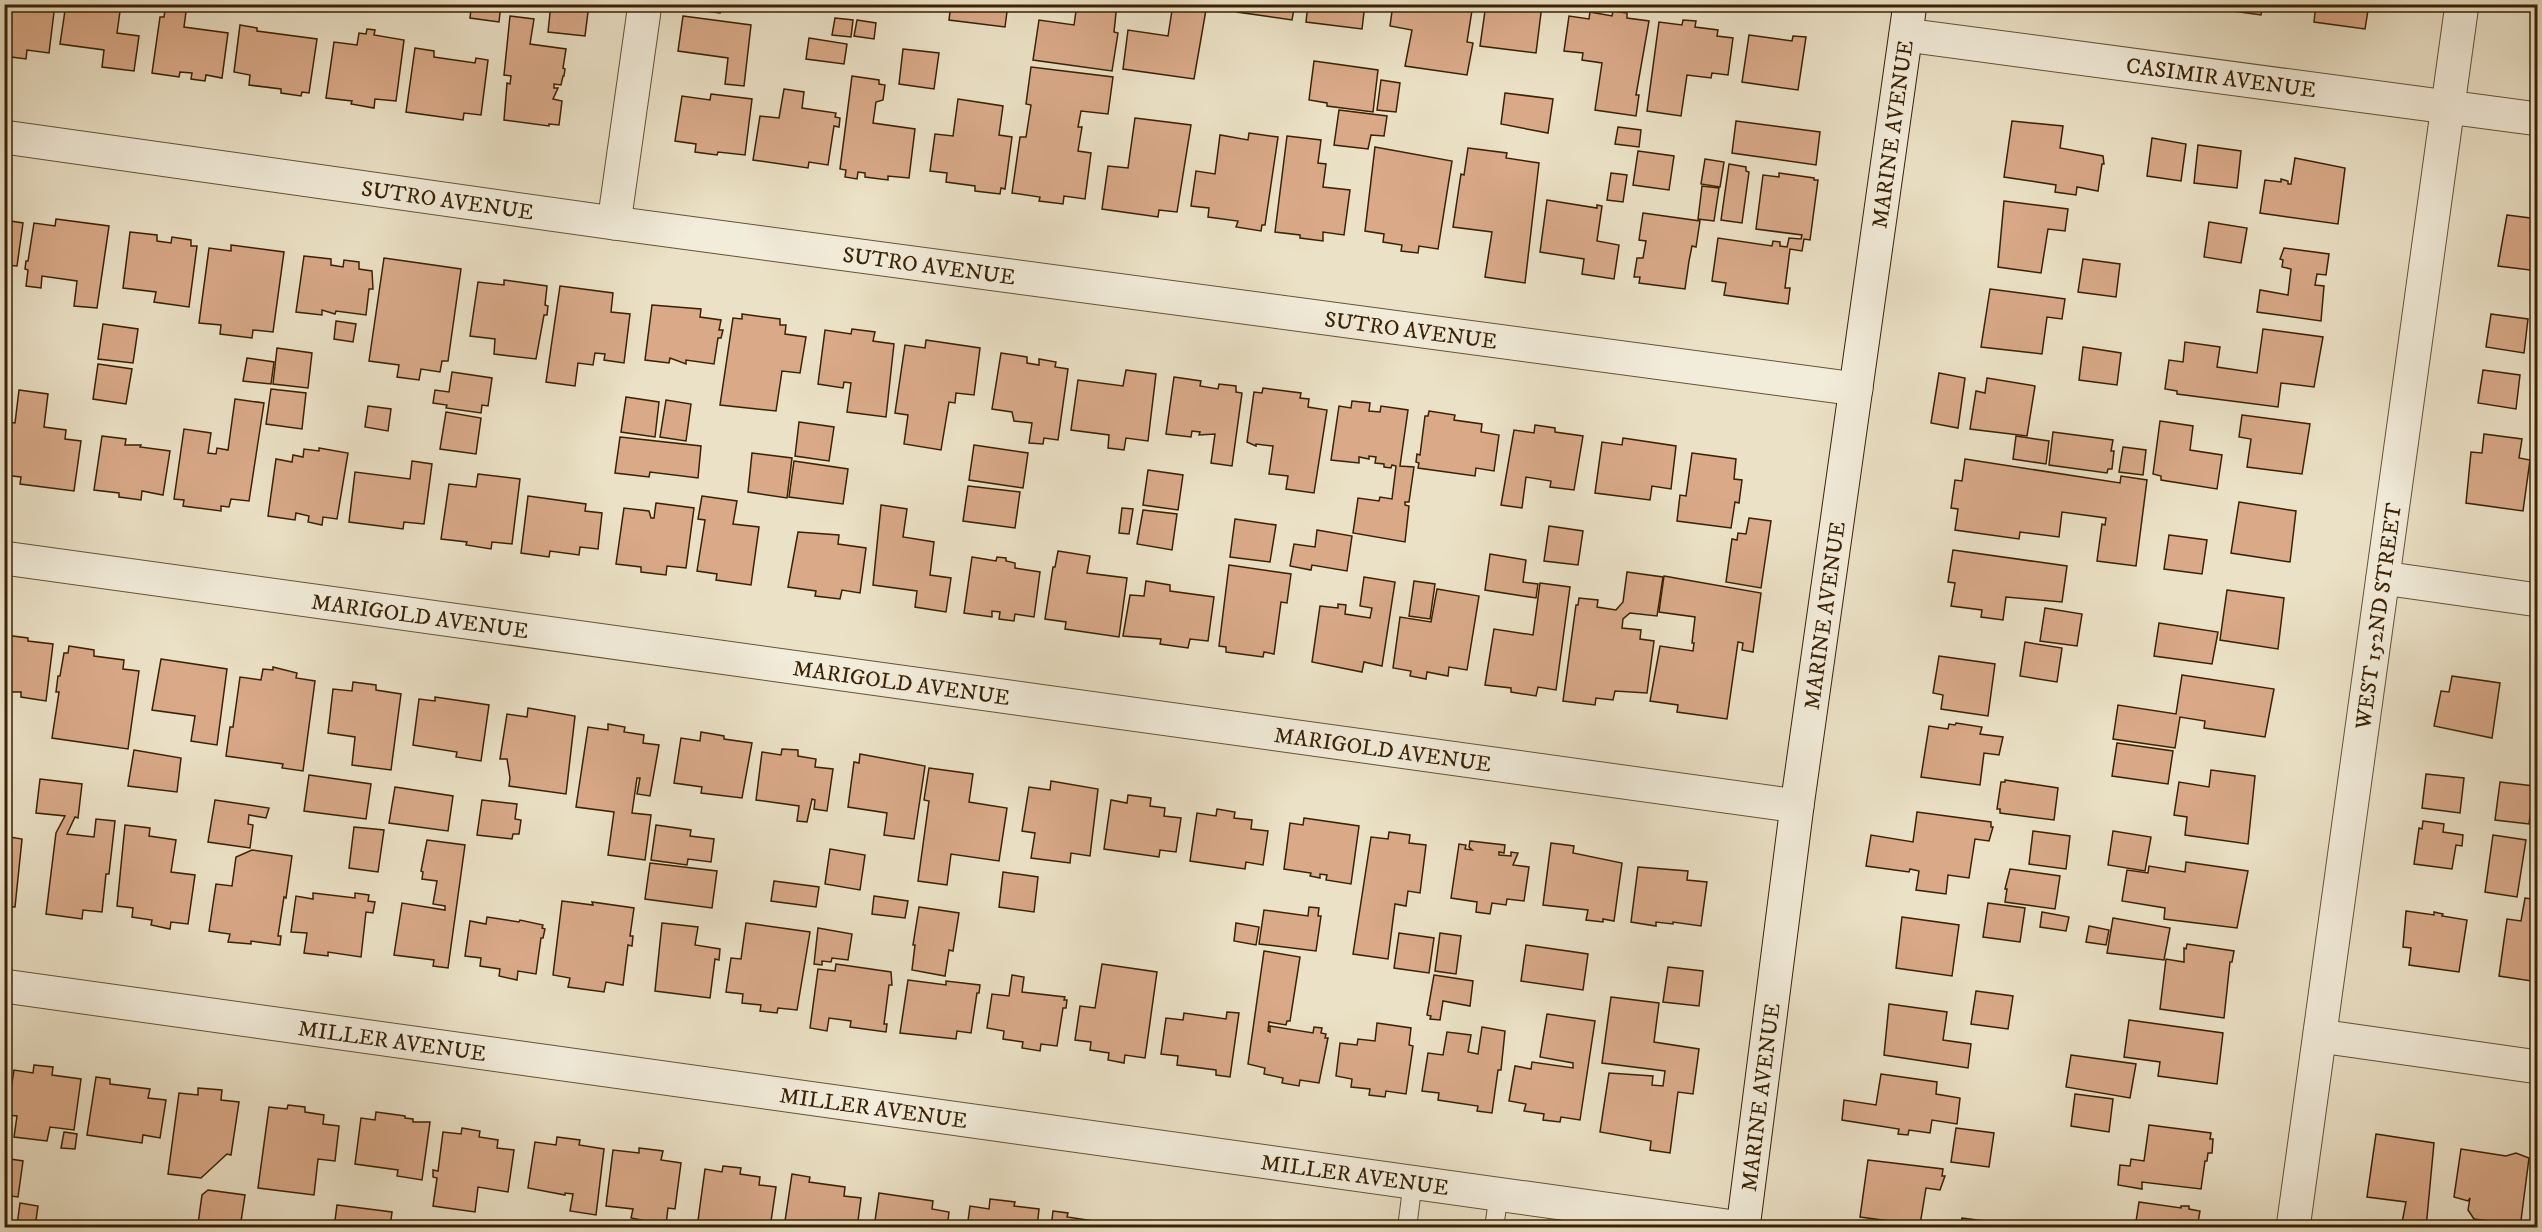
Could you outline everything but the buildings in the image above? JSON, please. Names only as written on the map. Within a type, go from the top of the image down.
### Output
[{"type":"street","points":[[614,223],[645,4]]},
{"type":"street","name":"WEST 152ND STREET","points":[[2293,1227],[2462,4]]},
{"type":"street","name":"CASIMIR AVENUE","points":[[1908,20],[2448,107],[2538,119]]},
{"type":"street","name":"MARINE AVENUE","points":[[1742,1227],[1797,806],[1908,20]]},
{"type":"street","name":"SUTRO AVENUE","points":[[4,137],[614,223],[1856,388]]},
{"type":"street","name":"MARIGOLD AVENUE","points":[[4,558],[1797,806]]},
{"type":"street","points":[[2383,578],[2538,600]]},
{"type":"street","name":"MILLER AVENUE","points":[[4,986],[1499,1193],[1602,1218],[1742,1227]]},
{"type":"street","points":[[2320,1036],[2538,1067]]},
{"type":"lane","points":[[1407,1227],[1413,1181]]},
{"type":"lane","points":[[1494,1227],[1499,1193]]}]
